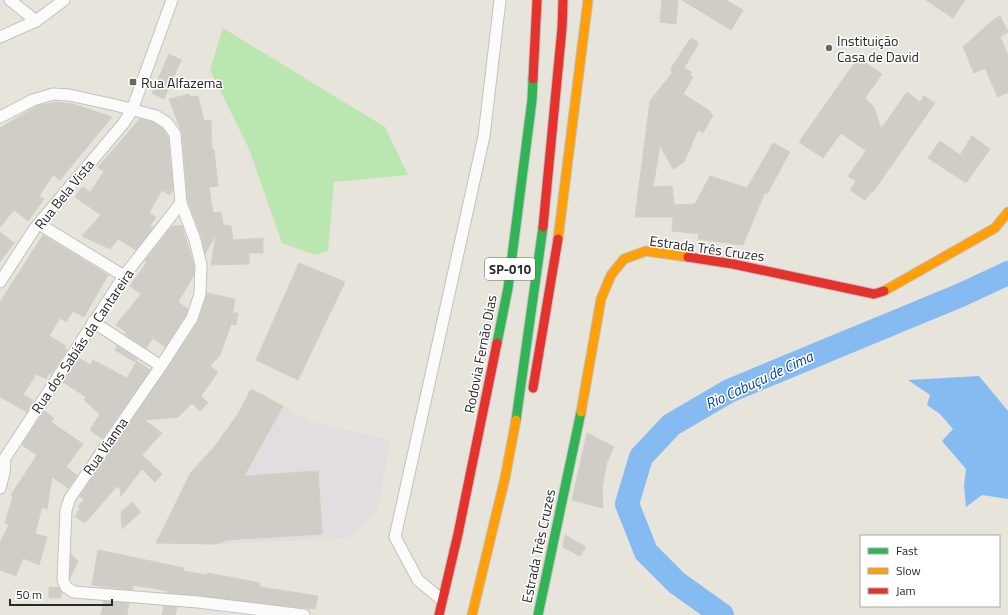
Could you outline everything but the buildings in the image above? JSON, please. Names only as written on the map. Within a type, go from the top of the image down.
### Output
[{"type":"main road","points":[[529,0],[530,113]]},
{"type":"main road","name":"Rodovia Fernão Dias","points":[[439,615],[458,534],[508,288],[530,113],[537,0]]},
{"type":"main road","name":"SP-010","points":[[472,615],[514,434],[544,220],[562,28],[563,0]]},
{"type":"main road","points":[[514,434],[532,393],[543,334],[560,225],[588,0]]},
{"type":"main road","name":"Estrada Três Cruzes","points":[[538,615],[587,382],[601,299],[611,275],[624,259],[646,251],[733,264],[874,294],[889,290],[979,238],[995,228],[1008,212]]},
{"type":"street","points":[[10,0],[36,20]]},
{"type":"street","points":[[0,38],[36,20],[64,0]]},
{"type":"street","points":[[132,110],[172,0]]},
{"type":"street","points":[[442,600],[418,580],[395,537],[484,136],[500,0]]},
{"type":"street","name":"Rua Vianna","points":[[0,117],[33,100],[53,94],[69,95],[156,116],[167,123],[175,134],[181,203],[195,240],[201,265],[200,294],[192,318],[162,366],[70,498],[66,510],[63,565],[63,580],[66,587],[74,592],[198,602],[304,615]]},
{"type":"street","name":"Rua Bela Vista","points":[[0,282],[39,224],[123,124],[132,110]]},
{"type":"street","name":"Rua dos Sabiás da Cantareira","points":[[0,488],[4,473],[2,457],[124,276],[181,203]]},
{"type":"street","points":[[39,224],[124,276]]},
{"type":"street","points":[[93,322],[162,366]]},
{"type":"shaded area","points":[[251,389],[312,422],[390,440],[378,509],[348,538],[217,544],[156,543],[191,472],[215,446],[238,414]]},
{"type":"green space","points":[[223,28],[385,127],[408,175],[334,182],[328,251],[315,255],[282,243],[249,149],[210,70]]},
{"type":"water","points":[[979,376],[1008,411],[1008,499],[982,495],[966,507],[964,485],[966,469],[942,441],[953,429],[940,414],[927,405],[930,395],[908,380]]},
{"type":"waterway","name":"Rio Cabuçu de Cima","points":[[722,615],[677,583],[646,552],[627,504],[641,457],[671,425],[729,391],[961,295],[1008,273]]},
{"type":"traffic: fast","points":[[497,343],[508,288],[532,100],[533,79]]},
{"type":"traffic: fast","points":[[516,420],[543,227]]},
{"type":"traffic: fast","points":[[538,615],[581,412]]},
{"type":"traffic: slow","points":[[558,239],[588,0]]},
{"type":"traffic: slow","points":[[884,291],[995,228],[1008,212]]},
{"type":"traffic: slow","points":[[581,412],[601,299],[611,275],[624,259],[646,251],[688,257]]},
{"type":"traffic: slow","points":[[472,615],[505,478],[516,420]]},
{"type":"traffic: jam","points":[[533,79],[537,0]]},
{"type":"traffic: jam","points":[[543,227],[562,28],[563,0]]},
{"type":"traffic: jam","points":[[533,388],[558,239]]},
{"type":"traffic: jam","points":[[688,257],[733,264],[874,294],[884,291]]},
{"type":"traffic: jam","points":[[439,615],[458,534],[497,343]]},
{"type":"place","name":"Instituição Casa de David","points":[[829,48]]},
{"type":"place","name":"Rua Alfazema","points":[[133,82]]}]
